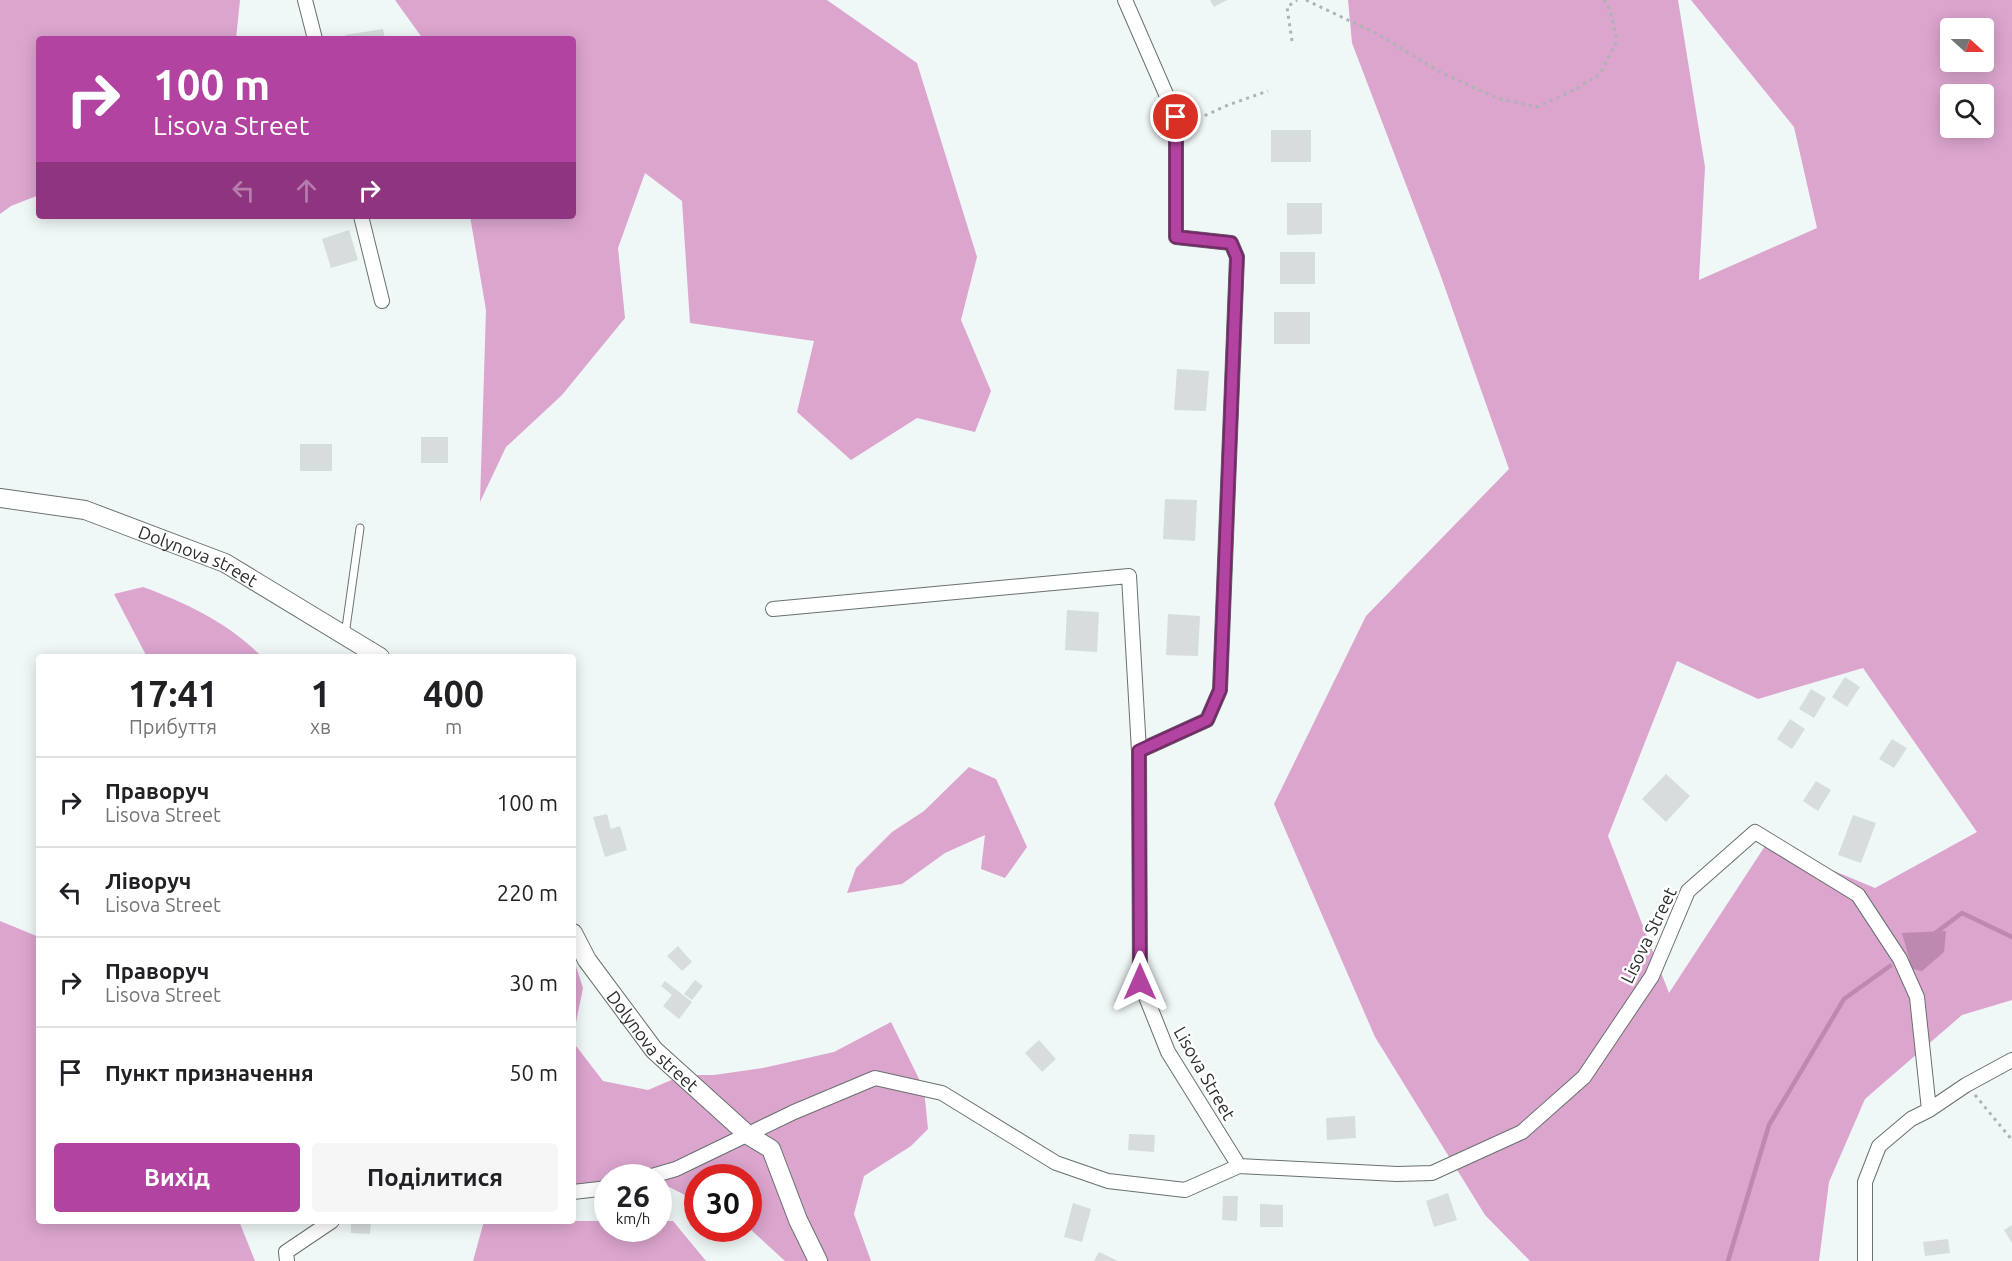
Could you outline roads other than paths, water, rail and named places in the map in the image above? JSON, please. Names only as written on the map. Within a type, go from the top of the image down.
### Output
[{"type":"street","points":[[305,0],[314,36]]},
{"type":"street","points":[[1125,0],[1176,117],[1176,237],[1231,243],[1237,257],[1220,690],[1207,720],[1139,751]]},
{"type":"street","points":[[362,219],[382,301]]},
{"type":"street","name":"Dolynova street","points":[[0,498],[86,510],[225,563],[375,654]]},
{"type":"street","name":"Lisova Street","points":[[772,609],[1129,576],[1139,751],[1140,982],[1167,1052],[1239,1166],[1397,1174],[1432,1173],[1522,1132],[1584,1077],[1652,976],[1688,891],[1755,832],[1858,895],[1900,959],[1917,997],[1929,1110]]},
{"type":"street","name":"Dolynova street","points":[[576,939],[587,960],[654,1050],[748,1135],[771,1149],[798,1220],[818,1261]]},
{"type":"street","points":[[1865,1261],[1865,1182],[1879,1146],[1911,1119],[2012,1060]]},
{"type":"street","points":[[672,1170],[794,1112],[875,1077],[942,1093],[1056,1163],[1108,1181],[1185,1190],[1239,1166]]},
{"type":"street","points":[[576,1192],[594,1190]]},
{"type":"street","points":[[287,1261],[286,1252],[328,1224]]},
{"type":"lane","points":[[345,636],[360,528]]},
{"type":"waterway","points":[[1934,934],[1962,913],[2012,937]]},
{"type":"waterway","points":[[1728,1261],[1769,1125],[1844,999],[1890,966]]}]
